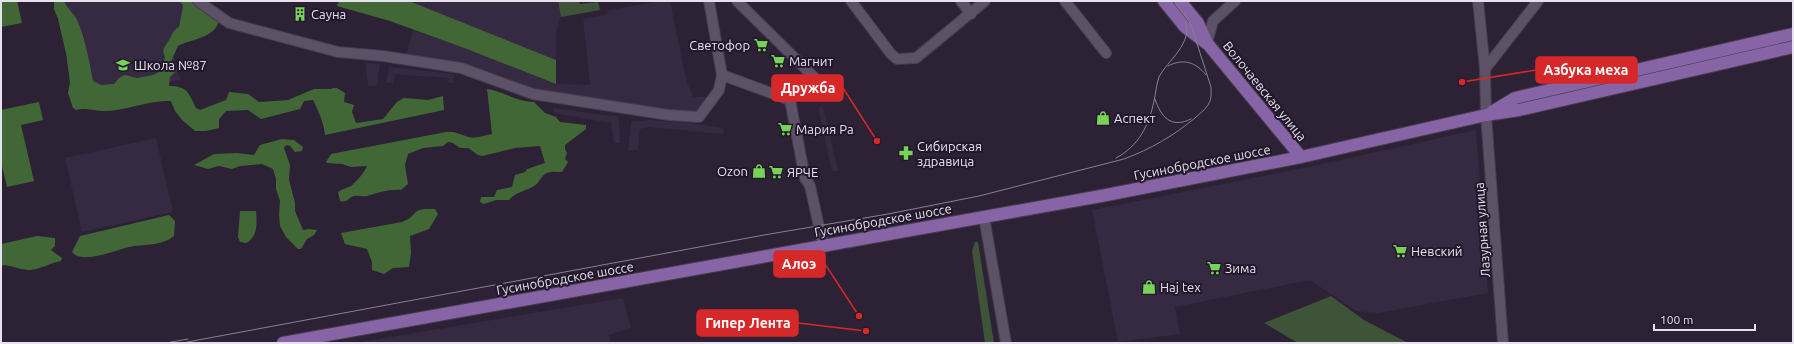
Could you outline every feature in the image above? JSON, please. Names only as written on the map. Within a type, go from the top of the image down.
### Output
[{"type":"main road","name":"Волочаевская улица","points":[[1164,1],[1185,26],[1208,43]]},
{"type":"main road","name":"Волочаевская улица","points":[[1180,1],[1198,23],[1208,43],[1301,157]]},
{"type":"main road","name":"Гусинобродское шоссе","points":[[1486,116],[1515,98],[1793,34]]},
{"type":"main road","name":"Гусинобродское шоссе","points":[[284,343],[984,217],[1301,157],[1519,110],[1793,46]]},
{"type":"street","points":[[198,1],[229,23],[338,52],[383,56],[461,68],[533,94],[669,115],[699,117],[719,90],[722,75],[709,1]]},
{"type":"street","points":[[737,1],[818,81]]},
{"type":"street","points":[[851,1],[897,59],[916,58],[985,1]]},
{"type":"street","points":[[961,1],[971,14]]},
{"type":"street","points":[[1065,1],[1106,53]]},
{"type":"street","points":[[1208,43],[1213,21],[1235,1]]},
{"type":"street","name":"Лазурная улица","points":[[1478,1],[1485,68],[1486,116],[1503,343]]},
{"type":"street","points":[[1485,68],[1538,1]]},
{"type":"street","points":[[722,75],[790,100],[805,178],[810,186],[823,245]]},
{"type":"street","points":[[984,217],[1006,343]]},
{"type":"shaded area","name":"Школа №87","points":[[57,1],[191,1],[172,49],[180,80],[79,99]]},
{"type":"shaded area","points":[[409,1],[558,1],[561,17],[556,31],[556,60]]},
{"type":"shaded area","points":[[661,1],[670,1],[687,83],[694,97],[710,97],[699,114],[670,112],[545,94],[503,76],[465,64],[406,55],[413,30],[472,50],[555,84],[590,85],[583,19],[605,15],[609,10]]},
{"type":"shaded area","points":[[365,63],[380,64],[377,86],[368,86]]},
{"type":"shaded area","points":[[389,67],[454,74],[453,83],[448,83],[449,78],[395,74],[393,84],[386,82]]},
{"type":"shaded area","points":[[823,106],[838,171],[832,172],[818,107]]},
{"type":"shaded area","points":[[553,108],[619,117],[620,143],[614,143],[611,123],[553,113]]},
{"type":"shaded area","points":[[648,120],[691,123],[724,128],[723,134],[649,127],[640,129],[638,150],[628,151],[631,122]]},
{"type":"shaded area","points":[[1476,130],[1488,293],[1378,313],[1356,311],[1310,280],[1175,307],[1180,334],[1118,342],[1092,210],[1313,166]]},
{"type":"shaded area","points":[[156,138],[173,212],[82,232],[65,158]]},
{"type":"shaded area","points":[[623,298],[631,328],[609,335],[611,343],[355,343]]},
{"type":"green space","points":[[1,1],[17,1],[22,23],[1,27]]},
{"type":"green space","points":[[54,1],[64,1],[77,19],[85,44],[93,81],[101,85],[114,84],[119,78],[125,75],[137,78],[153,75],[161,71],[165,57],[163,52],[164,48],[174,31],[179,27],[183,6],[180,1],[196,1],[219,20],[213,31],[178,46],[172,59],[171,68],[175,72],[170,77],[169,86],[184,89],[196,108],[200,110],[226,100],[229,92],[248,94],[259,102],[288,100],[314,89],[337,88],[345,93],[344,102],[354,105],[352,112],[356,123],[383,119],[397,102],[404,98],[428,100],[443,96],[444,110],[325,135],[319,112],[313,100],[304,101],[300,109],[261,119],[248,110],[226,111],[219,119],[219,128],[206,131],[195,131],[182,120],[175,111],[171,101],[154,102],[112,111],[76,110],[73,108],[68,93],[70,82],[66,53],[58,19],[54,9]]},
{"type":"green space","points":[[339,1],[409,1],[556,60],[556,84],[390,21],[337,6]]},
{"type":"green space","points":[[558,1],[579,1],[580,4],[598,2],[600,10],[561,17]]},
{"type":"green space","points":[[487,89],[521,100],[534,102],[545,113],[556,117],[560,122],[586,125],[586,129],[565,145],[567,153],[565,159],[568,162],[562,172],[547,173],[536,185],[515,195],[509,200],[496,200],[484,204],[480,202],[481,197],[494,197],[497,190],[512,187],[515,175],[545,163],[540,146],[515,148],[482,156],[468,148],[460,148],[453,143],[448,142],[443,146],[423,148],[408,154],[405,165],[408,184],[401,190],[365,196],[354,196],[346,201],[340,201],[338,192],[353,185],[367,166],[351,167],[342,164],[327,163],[326,162],[331,154],[446,132],[472,137],[492,134]]},
{"type":"green space","points":[[39,102],[43,120],[21,125],[34,181],[7,187],[1,162],[1,110]]},
{"type":"green space","points":[[282,139],[294,140],[303,147],[302,151],[295,152],[290,146],[286,145],[284,148],[290,165],[289,180],[295,203],[295,211],[303,230],[317,230],[314,235],[307,239],[301,249],[298,249],[286,237],[280,226],[280,201],[276,189],[276,179],[273,169],[262,164],[240,166],[232,169],[219,166],[208,169],[194,165],[214,154],[237,153],[254,155],[260,145]]},
{"type":"green space","points":[[435,209],[438,214],[429,229],[410,236],[411,253],[409,267],[393,268],[384,274],[372,270],[372,262],[367,249],[345,244],[341,233],[402,222],[409,219],[420,210]]},
{"type":"green space","points":[[240,211],[256,211],[255,233],[246,243],[240,242],[238,237]]},
{"type":"green space","points":[[169,215],[175,221],[174,236],[164,242],[129,247],[91,257],[77,256],[72,252],[80,236]]},
{"type":"green space","points":[[37,236],[55,238],[55,246],[51,250],[62,258],[61,261],[30,270],[1,265],[1,244]]},
{"type":"green space","points":[[975,242],[978,242],[994,343],[985,343],[972,251]]},
{"type":"green space","points":[[1331,296],[1364,320],[1408,343],[1298,343],[1264,323]]},
{"type":"tram line","points":[[182,343],[764,235],[888,214],[979,196],[1124,159],[1161,142],[1178,131],[1204,110],[1210,100],[1211,87],[1192,28],[1189,21],[1174,1]]},
{"type":"tram line","points":[[1116,158],[1131,147],[1142,134],[1152,110],[1159,77],[1183,44],[1186,37],[1187,29],[1185,21]]},
{"type":"tram line","points":[[1168,66],[1179,62],[1194,64],[1206,75]]},
{"type":"tram line","points":[[1155,99],[1160,111],[1168,120],[1178,123],[1191,119]]},
{"type":"tram line","points":[[166,343],[188,339]]},
{"type":"place","name":"Сауна","points":[[300,14]]},
{"type":"place","name":"Светофор","points":[[761,45]]},
{"type":"place","name":"Магнит","points":[[778,61]]},
{"type":"place","name":"Школа №87","points":[[123,65]]},
{"type":"place","name":"Азбука меха","points":[[1462,82]]},
{"type":"place","name":"Аспект","points":[[1103,118]]},
{"type":"place","name":"Мария Ра","points":[[785,129]]},
{"type":"place","name":"Дружба","points":[[877,141]]},
{"type":"place","name":"Сибирская здравица","points":[[906,153]]},
{"type":"place","name":"Ozon","points":[[759,171]]},
{"type":"place","name":"ЯРЧЕ","points":[[776,172]]},
{"type":"place","name":"Невский","points":[[1400,251]]},
{"type":"place","name":"Зима","points":[[1214,268]]},
{"type":"place","name":"Haj tex","points":[[1149,287]]},
{"type":"place","name":"Алоэ","points":[[859,316]]},
{"type":"place","name":"Гипер Лента","points":[[866,331]]}]
